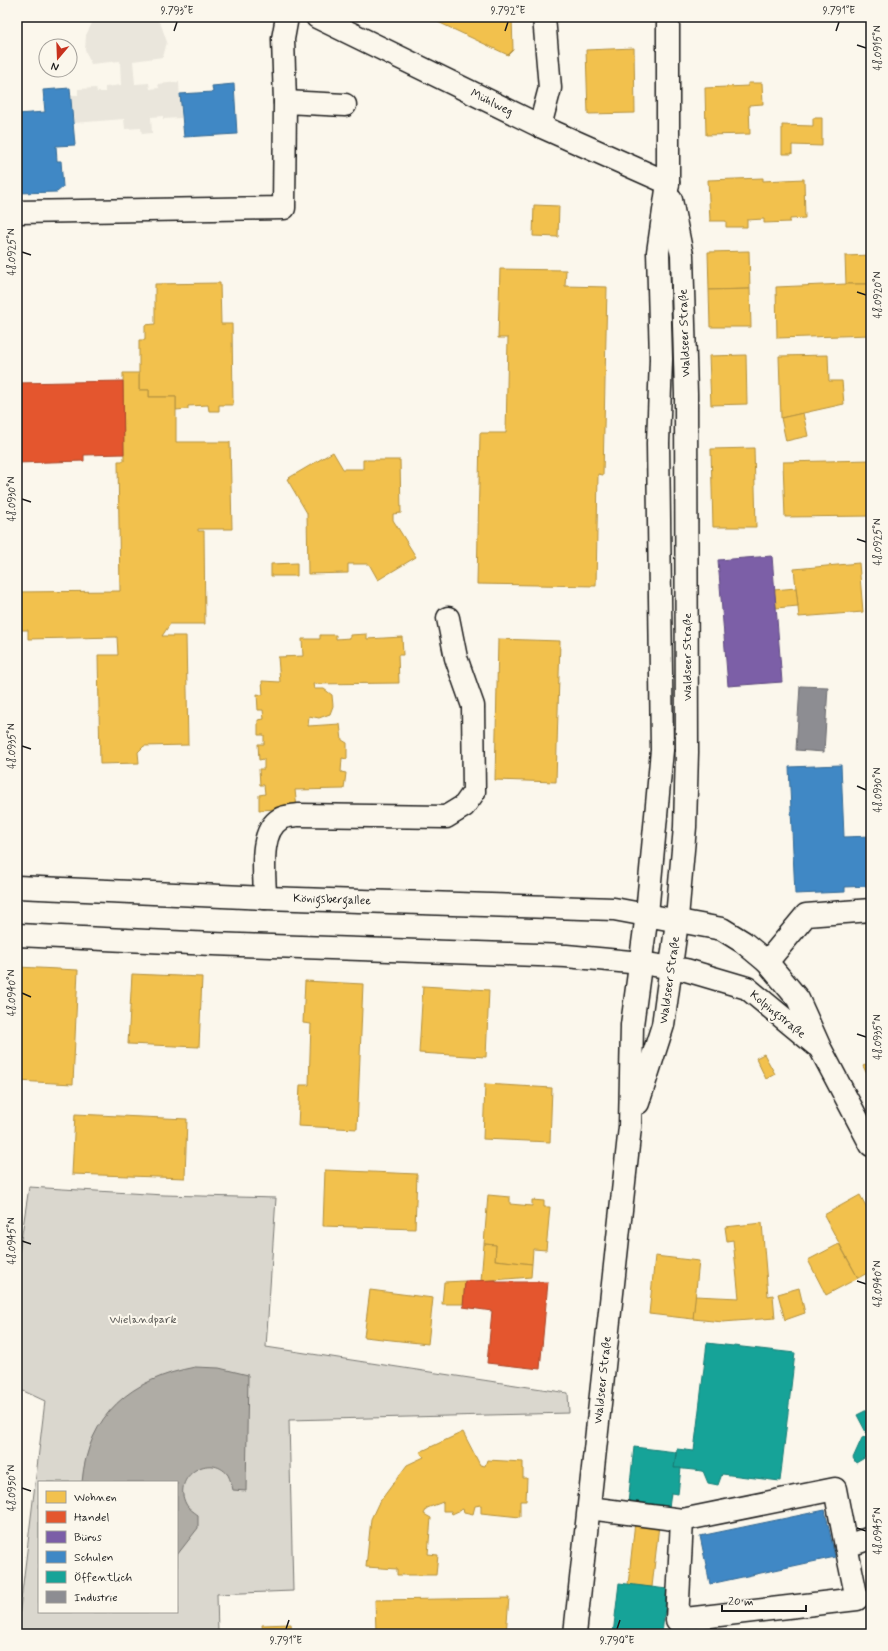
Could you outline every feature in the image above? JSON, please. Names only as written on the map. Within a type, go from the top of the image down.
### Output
[{"type":"main road","points":[[17,212],[284,208],[285,102],[283,39],[287,17]]},
{"type":"main road","name":"Mühlweg","points":[[317,17],[540,126],[668,183]]},
{"type":"main road","points":[[540,126],[550,88],[544,17]]},
{"type":"main road","name":"Waldseer Straße","points":[[575,1634],[630,1127],[632,1025],[647,914],[662,750],[658,443],[661,359],[658,252],[668,183],[668,17]]},
{"type":"main road","points":[[285,102],[345,105]]},
{"type":"main road","name":"Waldseer Straße","points":[[630,1127],[663,1025],[671,967],[685,826],[687,752],[686,394],[682,254],[668,183]]},
{"type":"main road","points":[[265,898],[264,844],[269,829],[280,818],[298,815],[446,817],[464,806],[474,792],[473,706],[456,658],[448,618]]},
{"type":"main road","name":"Königsbergallee","points":[[17,887],[265,898],[540,905],[614,909],[647,914]]},
{"type":"main road","points":[[767,962],[806,915],[871,910]]},
{"type":"main road","name":"Kolpingstraße","points":[[647,914],[722,929],[743,942],[767,962],[798,999],[820,1048],[871,1145]]},
{"type":"main road","points":[[17,935],[213,944],[566,956],[640,963]]},
{"type":"main road","name":"Kolpingstraße","points":[[640,963],[686,970],[747,988],[820,1048]]},
{"type":"main road","points":[[589,1508],[682,1520],[836,1489],[857,1599],[676,1627],[682,1520]]},
{"type":"main road","points":[[846,1546],[871,1538]]},
{"type":"shaded area","points":[[97,17],[155,17],[161,25],[167,42],[163,57],[133,61],[135,84],[149,83],[150,89],[159,88],[158,84],[179,82],[181,118],[163,119],[163,116],[151,117],[152,133],[142,134],[141,128],[125,129],[124,119],[74,123],[71,95],[78,95],[78,89],[96,88],[97,92],[105,92],[105,87],[121,85],[120,61],[91,64],[85,50],[86,35],[93,21]]},
{"type":"shaded area","points":[[195,1367],[219,1368],[248,1375],[246,1491],[233,1490],[228,1475],[221,1468],[212,1466],[203,1467],[195,1470],[188,1476],[184,1484],[183,1494],[186,1504],[198,1515],[198,1528],[178,1554],[178,1481],[82,1481],[86,1458],[93,1437],[104,1419],[117,1404],[133,1391],[151,1380]]},
{"type":"green space","name":"Wielandpark","points":[[29,1187],[164,1195],[276,1198],[266,1347],[568,1393],[569,1413],[289,1420],[293,1591],[217,1594],[218,1634],[17,1634],[45,1401],[17,1388],[17,1267]]},
{"type":"building: Wohnen","points":[[440,17],[512,17],[513,50],[508,55],[438,22]]},
{"type":"building: Wohnen","points":[[634,48],[635,113],[588,114],[586,50]]},
{"type":"building: Wohnen","points":[[748,83],[762,83],[763,104],[749,105],[750,134],[706,135],[705,88],[748,86]]},
{"type":"building: Wohnen","points":[[813,118],[822,118],[822,146],[792,145],[792,154],[782,154],[782,125],[813,126]]},
{"type":"building: Wohnen","points":[[763,178],[763,181],[804,179],[805,218],[790,219],[790,222],[764,223],[764,219],[747,220],[747,227],[726,227],[726,221],[710,221],[708,180]]},
{"type":"building: Wohnen","points":[[534,205],[559,206],[558,237],[533,236]]},
{"type":"building: Wohnen","points":[[749,251],[750,289],[709,290],[708,252]]},
{"type":"building: Wohnen","points":[[871,255],[871,284],[846,284],[845,256]]},
{"type":"building: Wohnen","points":[[500,269],[566,270],[565,286],[607,287],[603,475],[598,474],[596,586],[477,584],[480,433],[506,433],[508,338],[498,338]]},
{"type":"building: Wohnen","points":[[220,283],[221,324],[232,324],[233,405],[219,405],[219,411],[209,411],[208,405],[188,406],[188,409],[176,410],[176,397],[149,397],[149,390],[139,390],[139,340],[145,340],[145,325],[155,324],[155,284]]},
{"type":"building: Wohnen","points":[[871,284],[871,335],[777,338],[776,287]]},
{"type":"building: Wohnen","points":[[750,289],[751,327],[710,327],[709,290]]},
{"type":"building: Wohnen","points":[[746,355],[747,404],[711,405],[709,356]]},
{"type":"building: Wohnen","points":[[828,355],[829,381],[842,381],[844,404],[781,418],[779,356]]},
{"type":"building: Wohnen","points":[[123,373],[139,373],[139,390],[149,390],[149,397],[176,397],[176,442],[230,442],[232,529],[198,529],[198,531],[204,531],[205,624],[170,624],[162,636],[186,636],[188,745],[144,746],[138,752],[139,763],[100,764],[98,655],[118,655],[117,637],[28,639],[28,630],[18,630],[18,592],[120,591],[118,461],[124,461]]},
{"type":"building: Wohnen","points":[[803,413],[808,436],[786,441],[781,418]]},
{"type":"building: Wohnen","points":[[754,448],[756,527],[713,527],[711,449]]},
{"type":"building: Wohnen","points":[[333,452],[343,469],[363,469],[363,460],[400,460],[401,513],[393,514],[393,520],[416,557],[378,580],[369,564],[348,564],[348,573],[308,574],[307,513],[287,479]]},
{"type":"building: Wohnen","points":[[871,460],[871,516],[785,517],[783,462]]},
{"type":"building: Wohnen","points":[[297,563],[297,576],[271,576],[271,564]]},
{"type":"building: Wohnen","points":[[859,563],[863,612],[799,617],[794,569]]},
{"type":"building: Wohnen","points":[[796,588],[798,606],[776,608],[774,590]]},
{"type":"building: Wohnen","points":[[367,634],[367,639],[402,637],[403,655],[398,655],[399,683],[313,684],[314,689],[324,689],[332,695],[333,706],[330,714],[319,718],[309,716],[308,726],[340,724],[342,740],[347,743],[347,759],[342,758],[341,772],[346,773],[344,789],[295,790],[297,808],[259,810],[259,795],[265,794],[264,785],[260,785],[259,769],[264,769],[264,759],[259,760],[258,744],[264,744],[264,735],[258,735],[258,720],[264,719],[263,710],[258,710],[257,694],[263,695],[262,681],[280,682],[278,657],[303,656],[302,639],[320,639],[320,635],[336,635],[336,639],[350,638],[350,635]]},
{"type":"building: Wohnen","points":[[498,639],[560,641],[556,782],[495,780]]},
{"type":"building: Wohnen","points":[[18,967],[78,970],[73,1084],[17,1081]]},
{"type":"building: Wohnen","points":[[132,974],[202,977],[199,1047],[128,1044]]},
{"type":"building: Wohnen","points":[[305,981],[363,984],[357,1129],[298,1126],[300,1085],[309,1085],[311,1024],[303,1023]]},
{"type":"building: Wohnen","points":[[423,986],[489,990],[486,1057],[419,1053]]},
{"type":"building: Wohnen","points":[[764,1054],[775,1074],[766,1079],[756,1058]]},
{"type":"building: Wohnen","points":[[871,1062],[871,1082],[863,1066]]},
{"type":"building: Wohnen","points":[[485,1084],[552,1088],[550,1142],[483,1139]]},
{"type":"building: Wohnen","points":[[75,1114],[187,1119],[185,1178],[72,1174]]},
{"type":"building: Wohnen","points":[[325,1170],[417,1174],[415,1229],[323,1226]]},
{"type":"building: Wohnen","points":[[488,1195],[510,1197],[510,1204],[532,1206],[532,1200],[544,1201],[544,1207],[550,1207],[546,1250],[533,1249],[532,1264],[495,1260],[496,1245],[484,1244]]},
{"type":"building: Wohnen","points":[[860,1195],[871,1215],[871,1271],[858,1278],[824,1215]]},
{"type":"building: Wohnen","points":[[762,1223],[768,1296],[773,1295],[775,1318],[723,1322],[693,1319],[695,1296],[739,1298],[733,1240],[727,1241],[725,1227]]},
{"type":"building: Wohnen","points":[[484,1244],[496,1245],[495,1260],[532,1264],[531,1277],[481,1281]]},
{"type":"building: Wohnen","points":[[839,1244],[858,1278],[826,1295],[808,1260]]},
{"type":"building: Wohnen","points":[[655,1256],[699,1261],[693,1319],[649,1314]]},
{"type":"building: Wohnen","points":[[465,1281],[463,1304],[442,1304],[444,1282]]},
{"type":"building: Wohnen","points":[[799,1288],[805,1313],[785,1320],[778,1294]]},
{"type":"building: Wohnen","points":[[370,1290],[433,1298],[428,1344],[364,1337]]},
{"type":"building: Wohnen","points":[[463,1432],[480,1465],[485,1466],[487,1460],[523,1462],[523,1478],[527,1478],[526,1501],[520,1501],[520,1517],[481,1513],[481,1505],[475,1506],[473,1514],[464,1512],[463,1509],[452,1514],[451,1511],[443,1511],[443,1502],[427,1508],[424,1514],[431,1518],[428,1554],[438,1555],[436,1575],[397,1575],[397,1569],[366,1567],[371,1519],[378,1504],[407,1465],[424,1457],[420,1452]]},
{"type":"building: Wohnen","points":[[635,1522],[659,1525],[652,1587],[628,1585]]},
{"type":"building: Wohnen","points":[[509,1598],[506,1634],[437,1634],[437,1632],[376,1633],[375,1600]]},
{"type":"building: Wohnen","points":[[291,1624],[292,1634],[263,1634],[262,1625]]},
{"type":"building: Handel","points":[[123,381],[124,454],[84,455],[84,461],[17,463],[17,383]]},
{"type":"building: Handel","points":[[496,1280],[496,1282],[548,1282],[540,1369],[487,1363],[492,1311],[463,1307],[465,1281]]},
{"type":"building: Büros","points":[[772,556],[782,682],[728,686],[718,560]]},
{"type":"building: Schulen","points":[[234,84],[237,134],[184,137],[180,94],[213,92],[212,86]]},
{"type":"building: Schulen","points":[[70,88],[75,145],[56,146],[57,161],[61,161],[63,187],[57,192],[17,193],[17,114],[45,112],[43,90]]},
{"type":"building: Schulen","points":[[841,765],[844,837],[871,836],[871,886],[845,887],[845,892],[795,894],[789,767]]},
{"type":"building: Schulen","points":[[825,1510],[835,1557],[710,1584],[700,1536]]},
{"type":"building: Öffentlich","points":[[707,1343],[795,1353],[780,1481],[722,1474],[718,1485],[708,1483],[703,1471],[674,1468],[677,1449],[694,1451]]},
{"type":"building: Öffentlich","points":[[871,1408],[871,1466],[866,1457],[856,1463],[853,1458],[862,1438],[868,1436],[857,1415]]},
{"type":"building: Öffentlich","points":[[634,1447],[676,1452],[674,1468],[681,1468],[678,1494],[671,1493],[669,1508],[628,1503]]},
{"type":"building: Öffentlich","points":[[619,1583],[667,1589],[662,1634],[613,1634]]},
{"type":"building: Industrie","points":[[800,686],[828,687],[824,752],[796,750]]}]
